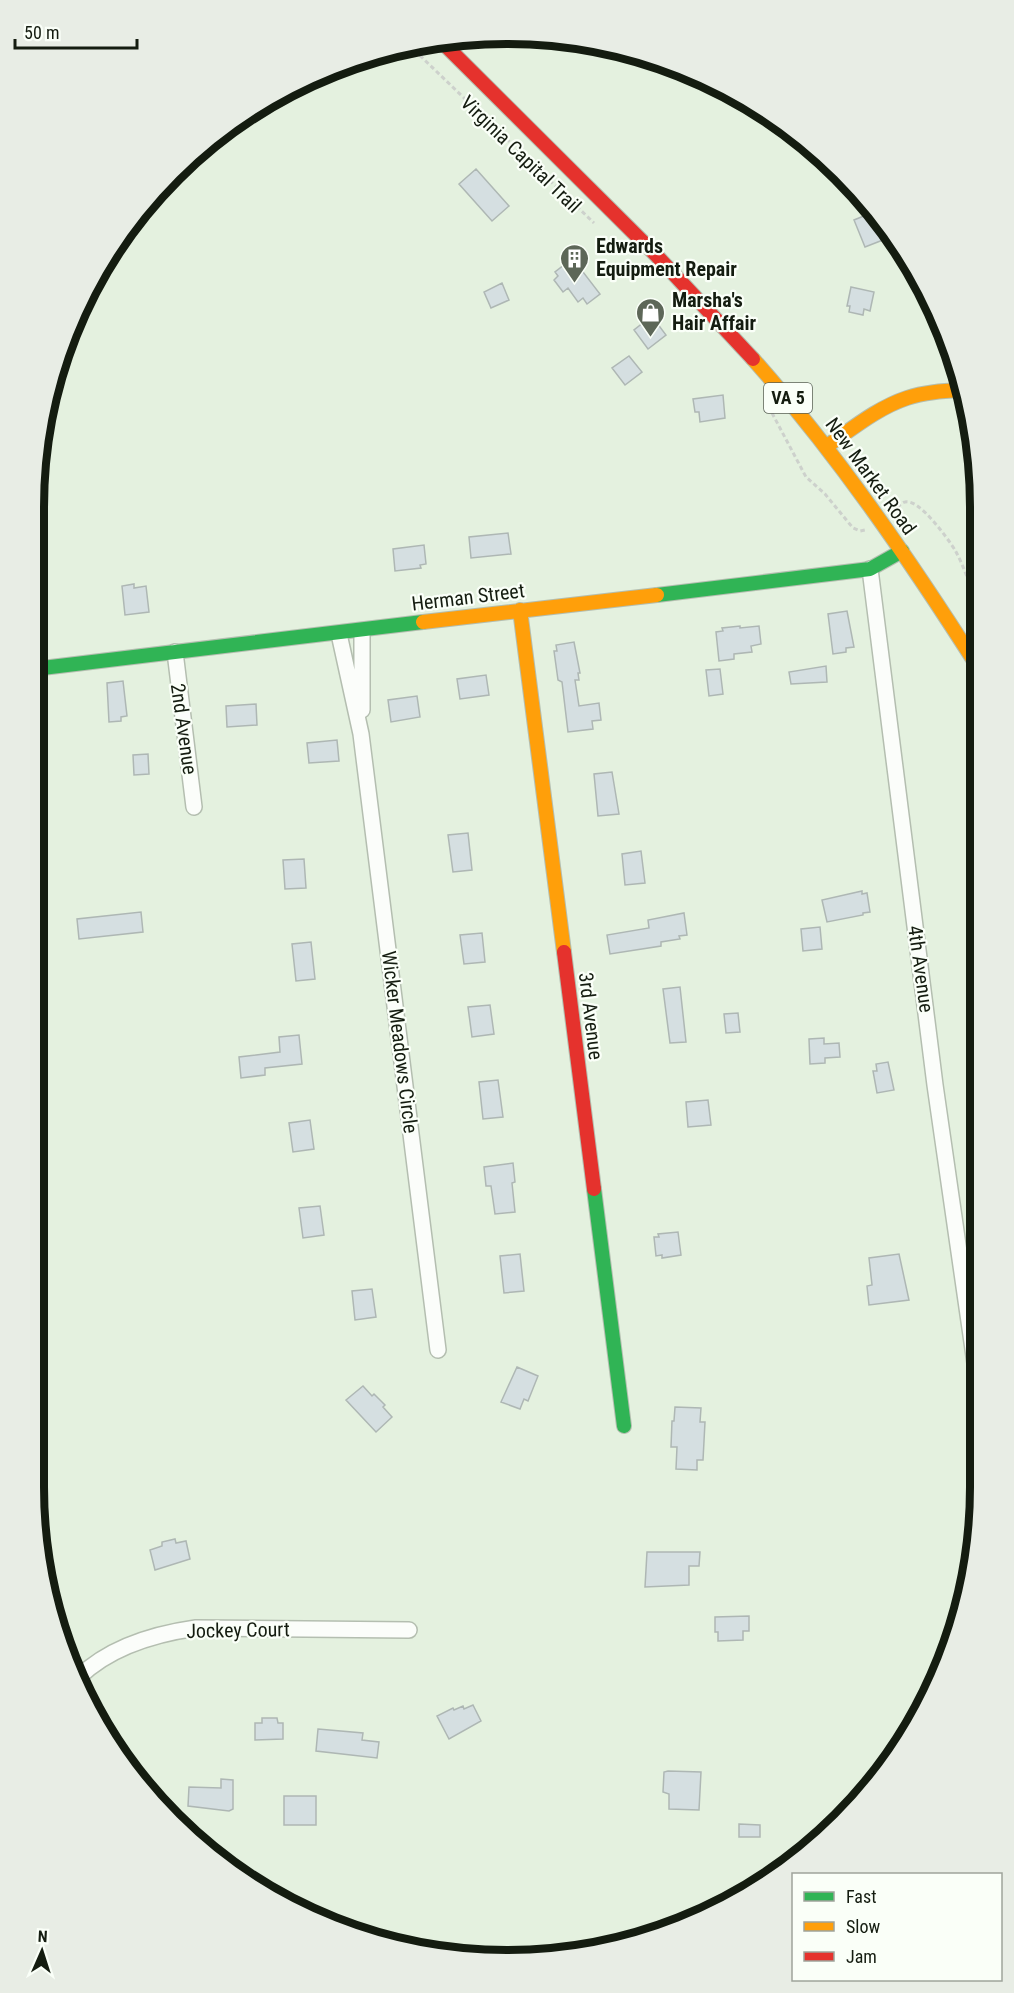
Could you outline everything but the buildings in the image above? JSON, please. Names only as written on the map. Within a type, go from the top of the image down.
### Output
[{"type":"street","name":"New Market Road","points":[[453,46],[651,249],[782,391],[827,446],[918,572],[970,654]]},
{"type":"street","points":[[827,446],[888,406],[923,394],[956,391]]},
{"type":"street","name":"Herman Street","points":[[44,668],[870,569],[902,551]]},
{"type":"street","name":"4th Avenue","points":[[870,569],[938,1107],[970,1328]]},
{"type":"street","name":"3rd Avenue","points":[[520,610],[624,1426]]},
{"type":"street","name":"Wicker Meadows Circle","points":[[361,734],[362,631]]},
{"type":"street","name":"Wicker Meadows Circle","points":[[339,634],[361,734],[438,1350]]},
{"type":"street","name":"2nd Avenue","points":[[175,652],[194,807]]},
{"type":"street","name":"Jockey Court","points":[[84,1674],[108,1656],[138,1641],[169,1632],[196,1628],[409,1630]]},
{"type":"path","name":"Virginia Capital Trail","points":[[416,52],[602,230]]},
{"type":"path","points":[[771,410],[801,469],[812,484],[825,494],[853,528],[860,531],[872,525]]},
{"type":"path","points":[[897,507],[903,502],[919,506],[955,551],[970,586]]},
{"type":"traffic: fast","points":[[657,595],[870,569],[902,551]]},
{"type":"traffic: fast","points":[[44,668],[423,622]]},
{"type":"traffic: fast","points":[[594,1189],[624,1426]]},
{"type":"traffic: slow","points":[[753,359],[814,432],[872,508],[970,655]]},
{"type":"traffic: slow","points":[[827,446],[865,419],[896,402],[920,394],[956,390]]},
{"type":"traffic: slow","points":[[423,622],[657,595]]},
{"type":"traffic: slow","points":[[520,610],[564,952]]},
{"type":"traffic: jam","points":[[447,47],[656,255],[753,359]]},
{"type":"traffic: jam","points":[[564,952],[594,1189]]},
{"type":"place","name":"Edwards Equipment Repair","points":[[575,284]]},
{"type":"place","name":"Marsha's Hair Affair","points":[[651,338]]}]
